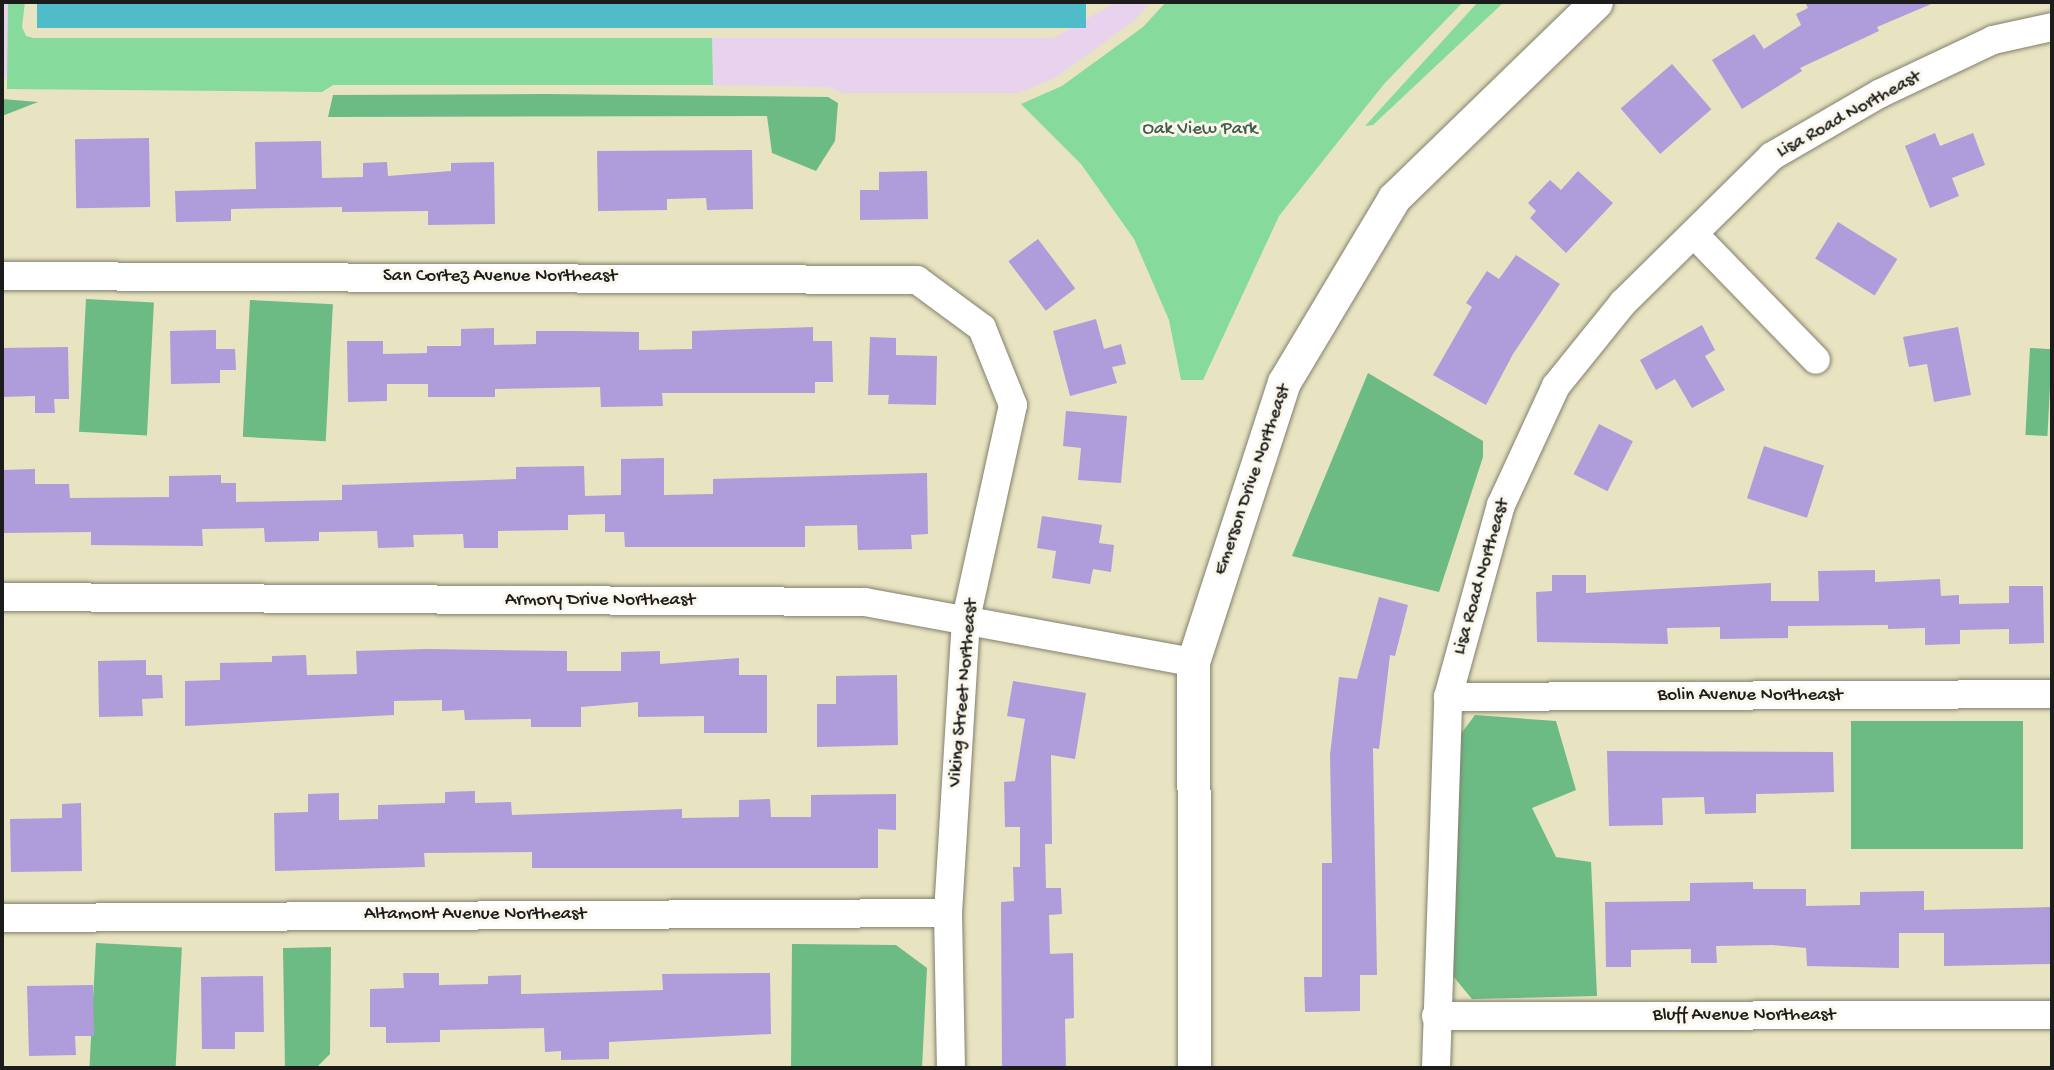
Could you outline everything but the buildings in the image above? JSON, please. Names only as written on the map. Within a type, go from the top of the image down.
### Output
[{"type":"street","name":"Emerson Drive Northeast","points":[[1194,1068],[1193,662],[1284,383],[1394,198],[1596,2]]},
{"type":"street","name":"Lisa Road Northeast","points":[[1436,1068],[1448,697],[1501,505],[1556,386],[1623,303],[1772,156],[1867,101],[1993,40],[2052,27]]},
{"type":"street","points":[[1694,234],[1816,360]]},
{"type":"street","name":"San Cortez Avenue Northeast","points":[[2,276],[917,280],[982,328]]},
{"type":"street","name":"Viking Street Northeast","points":[[951,1068],[948,913],[966,619],[1013,405],[982,328]]},
{"type":"street","name":"Armory Drive Northeast","points":[[2,597],[865,602],[1193,662]]},
{"type":"street","name":"Bolin Avenue Northeast","points":[[1448,697],[2052,694]]},
{"type":"street","name":"Altamont Avenue Northeast","points":[[2,918],[948,913]]},
{"type":"street","name":"Bluff Avenue Northeast","points":[[1436,1016],[2052,1015]]},
{"type":"shaded area","points":[[2,2],[8,2],[7,78],[2,78]]},
{"type":"shaded area","points":[[1116,2],[1151,2],[1135,20],[1055,78],[1019,93],[842,93],[828,87],[713,85],[712,38],[1054,38]]},
{"type":"green space","points":[[8,2],[25,2],[22,27],[26,36],[33,38],[712,38],[713,85],[333,85],[322,92],[7,89]]},
{"type":"green space","name":"Oak View Park","points":[[1166,2],[1463,2],[1384,84],[1279,216],[1203,380],[1181,380],[1169,320],[1134,239],[1081,164],[1021,104],[1062,86],[1143,27]]},
{"type":"green space","points":[[1478,2],[1504,2],[1373,125],[1365,126]]},
{"type":"green space","points":[[333,95],[828,97],[838,103],[835,141],[816,171],[772,153],[767,116],[328,117]]},
{"type":"green space","points":[[2,99],[38,102],[2,116]]},
{"type":"green space","points":[[86,299],[154,303],[147,435],[79,432]]},
{"type":"green space","points":[[250,300],[333,304],[326,441],[243,437]]},
{"type":"green space","points":[[2030,348],[2052,349],[2047,436],[2025,435]]},
{"type":"green space","points":[[1368,373],[1483,441],[1483,457],[1439,592],[1292,556]]},
{"type":"green space","points":[[1475,715],[1556,721],[1576,790],[1532,808],[1556,857],[1591,862],[1597,996],[1472,999],[1453,976],[1454,743]]},
{"type":"green space","points":[[1851,721],[2023,721],[2023,849],[1851,849]]},
{"type":"green space","points":[[96,943],[182,948],[176,1068],[89,1068]]},
{"type":"green space","points":[[792,944],[896,945],[927,968],[922,1068],[791,1068]]},
{"type":"green space","points":[[331,947],[330,1054],[316,1068],[285,1068],[283,948]]},
{"type":"water","points":[[37,2],[1086,2],[1086,28],[37,28]]}]
